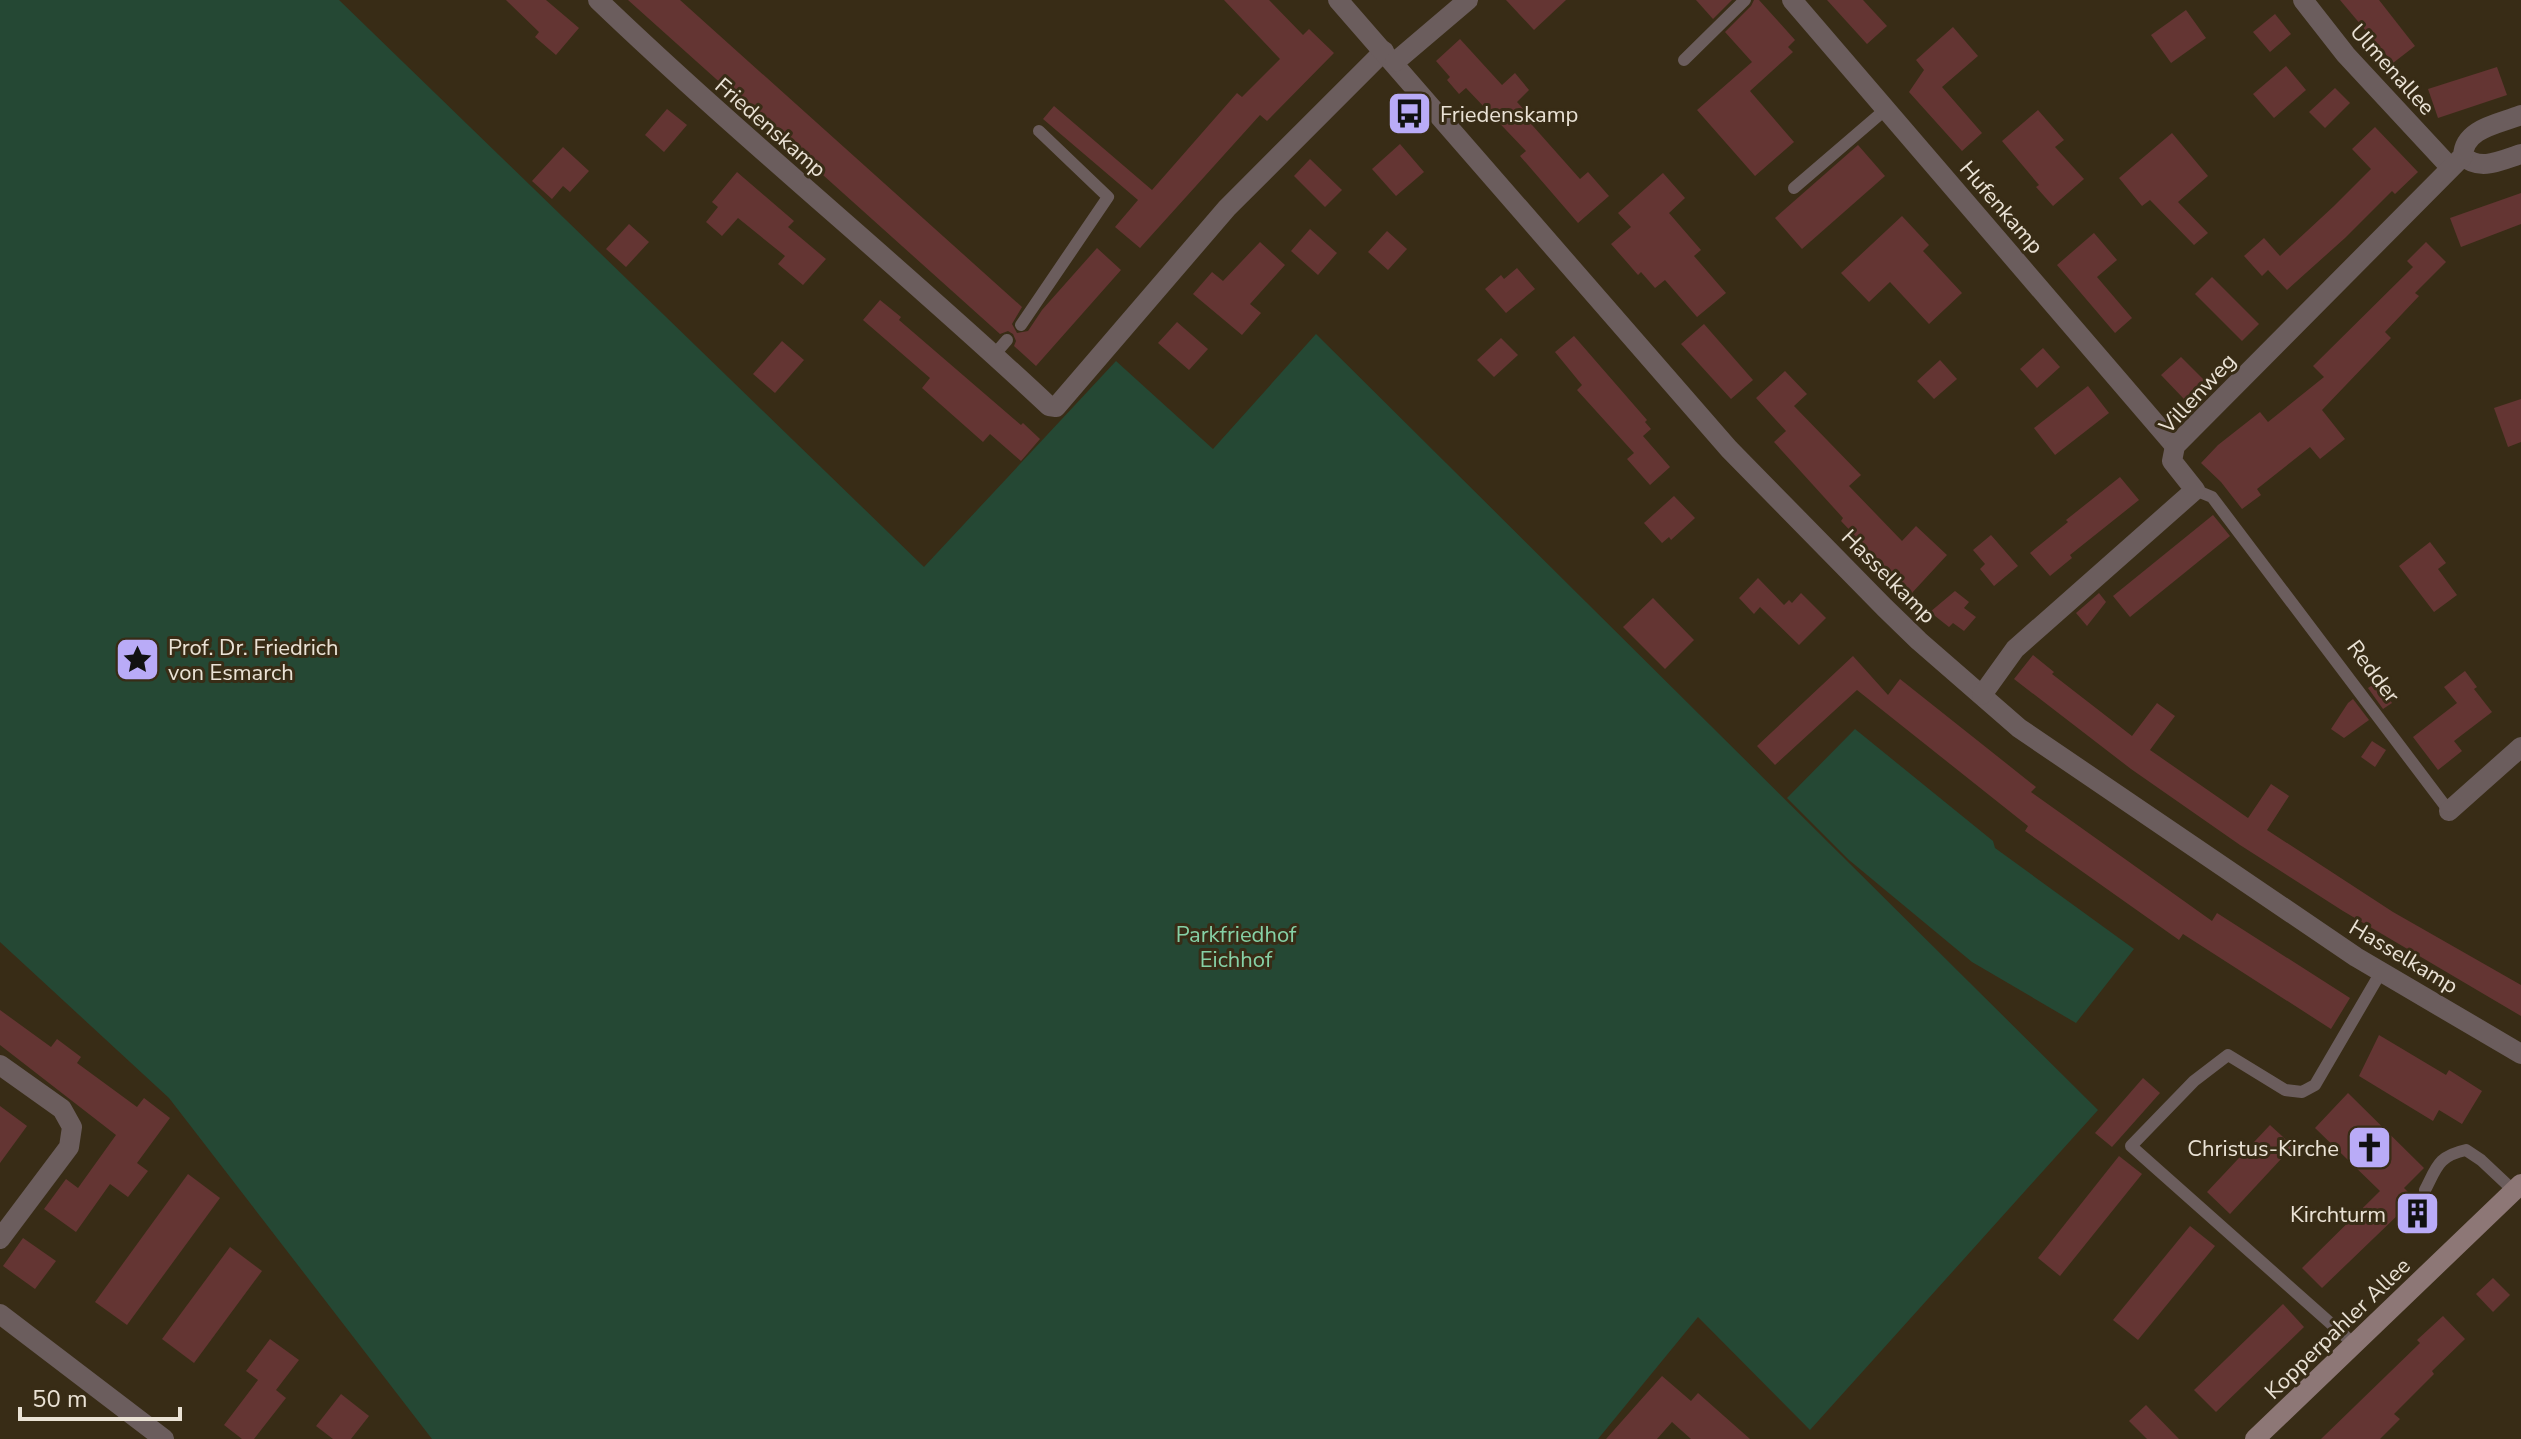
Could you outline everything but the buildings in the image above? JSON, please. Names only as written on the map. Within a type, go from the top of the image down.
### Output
[{"type":"street","name":"Friedenskamp","points":[[598,0],[680,79],[1001,348],[1049,406],[1056,407],[1227,208],[1390,56]]},
{"type":"street","name":"Hasselkamp","points":[[1338,0],[1390,56],[1729,449],[1884,607],[2019,728],[2381,972],[2521,1054]]},
{"type":"street","points":[[1390,56],[1468,0]]},
{"type":"street","name":"Hufenkamp","points":[[1792,0],[2175,446]]},
{"type":"street","name":"Ulmenallee","points":[[2303,0],[2346,55],[2457,162]]},
{"type":"street","name":"Villenweg","points":[[2195,490],[2172,461],[2175,446],[2457,162],[2464,145],[2475,133],[2521,115]]},
{"type":"street","points":[[2457,162],[2482,165],[2521,154]]},
{"type":"street","points":[[1982,695],[2015,649],[2195,490]]},
{"type":"street","name":"Redder","points":[[2449,811],[2521,747]]},
{"type":"street","points":[[0,1065],[62,1109],[72,1127],[69,1147],[0,1239]]},
{"type":"street","name":"Kopperpahler Allee","points":[[2267,1435],[2517,1188]]},
{"type":"street","points":[[0,1314],[164,1439]]},
{"type":"lane","points":[[1684,60],[1745,0]]},
{"type":"lane","points":[[1794,188],[1886,109]]},
{"type":"lane","points":[[1021,325],[1108,197],[1039,131]]},
{"type":"lane","name":"Redder","points":[[2195,490],[2212,497],[2449,811]]},
{"type":"lane","points":[[2355,1345],[2131,1146],[2194,1081],[2228,1055],[2285,1090],[2302,1092],[2315,1085],[2381,972]]},
{"type":"lane","points":[[2425,1190],[2438,1163],[2451,1153],[2466,1150],[2517,1188]]},
{"type":"green space","name":"Parkfriedhof Eichhof","points":[[0,0],[339,0],[924,567],[1116,361],[1213,449],[1316,334],[2098,1110],[1810,1430],[1698,1317],[1598,1439],[432,1439],[169,1098],[0,942]]},
{"type":"green space","points":[[1855,729],[1993,841],[1995,848],[2134,949],[2076,1023],[1972,962],[1849,860],[1787,798]]},
{"type":"place","name":"Friedenskamp","points":[[1409,114]]},
{"type":"place","name":"Prof. Dr. Friedrich von Esmarch","points":[[137,660]]},
{"type":"place","name":"Christus-Kirche","points":[[2370,1148]]},
{"type":"place","name":"Kirchturm","points":[[2417,1214]]}]
